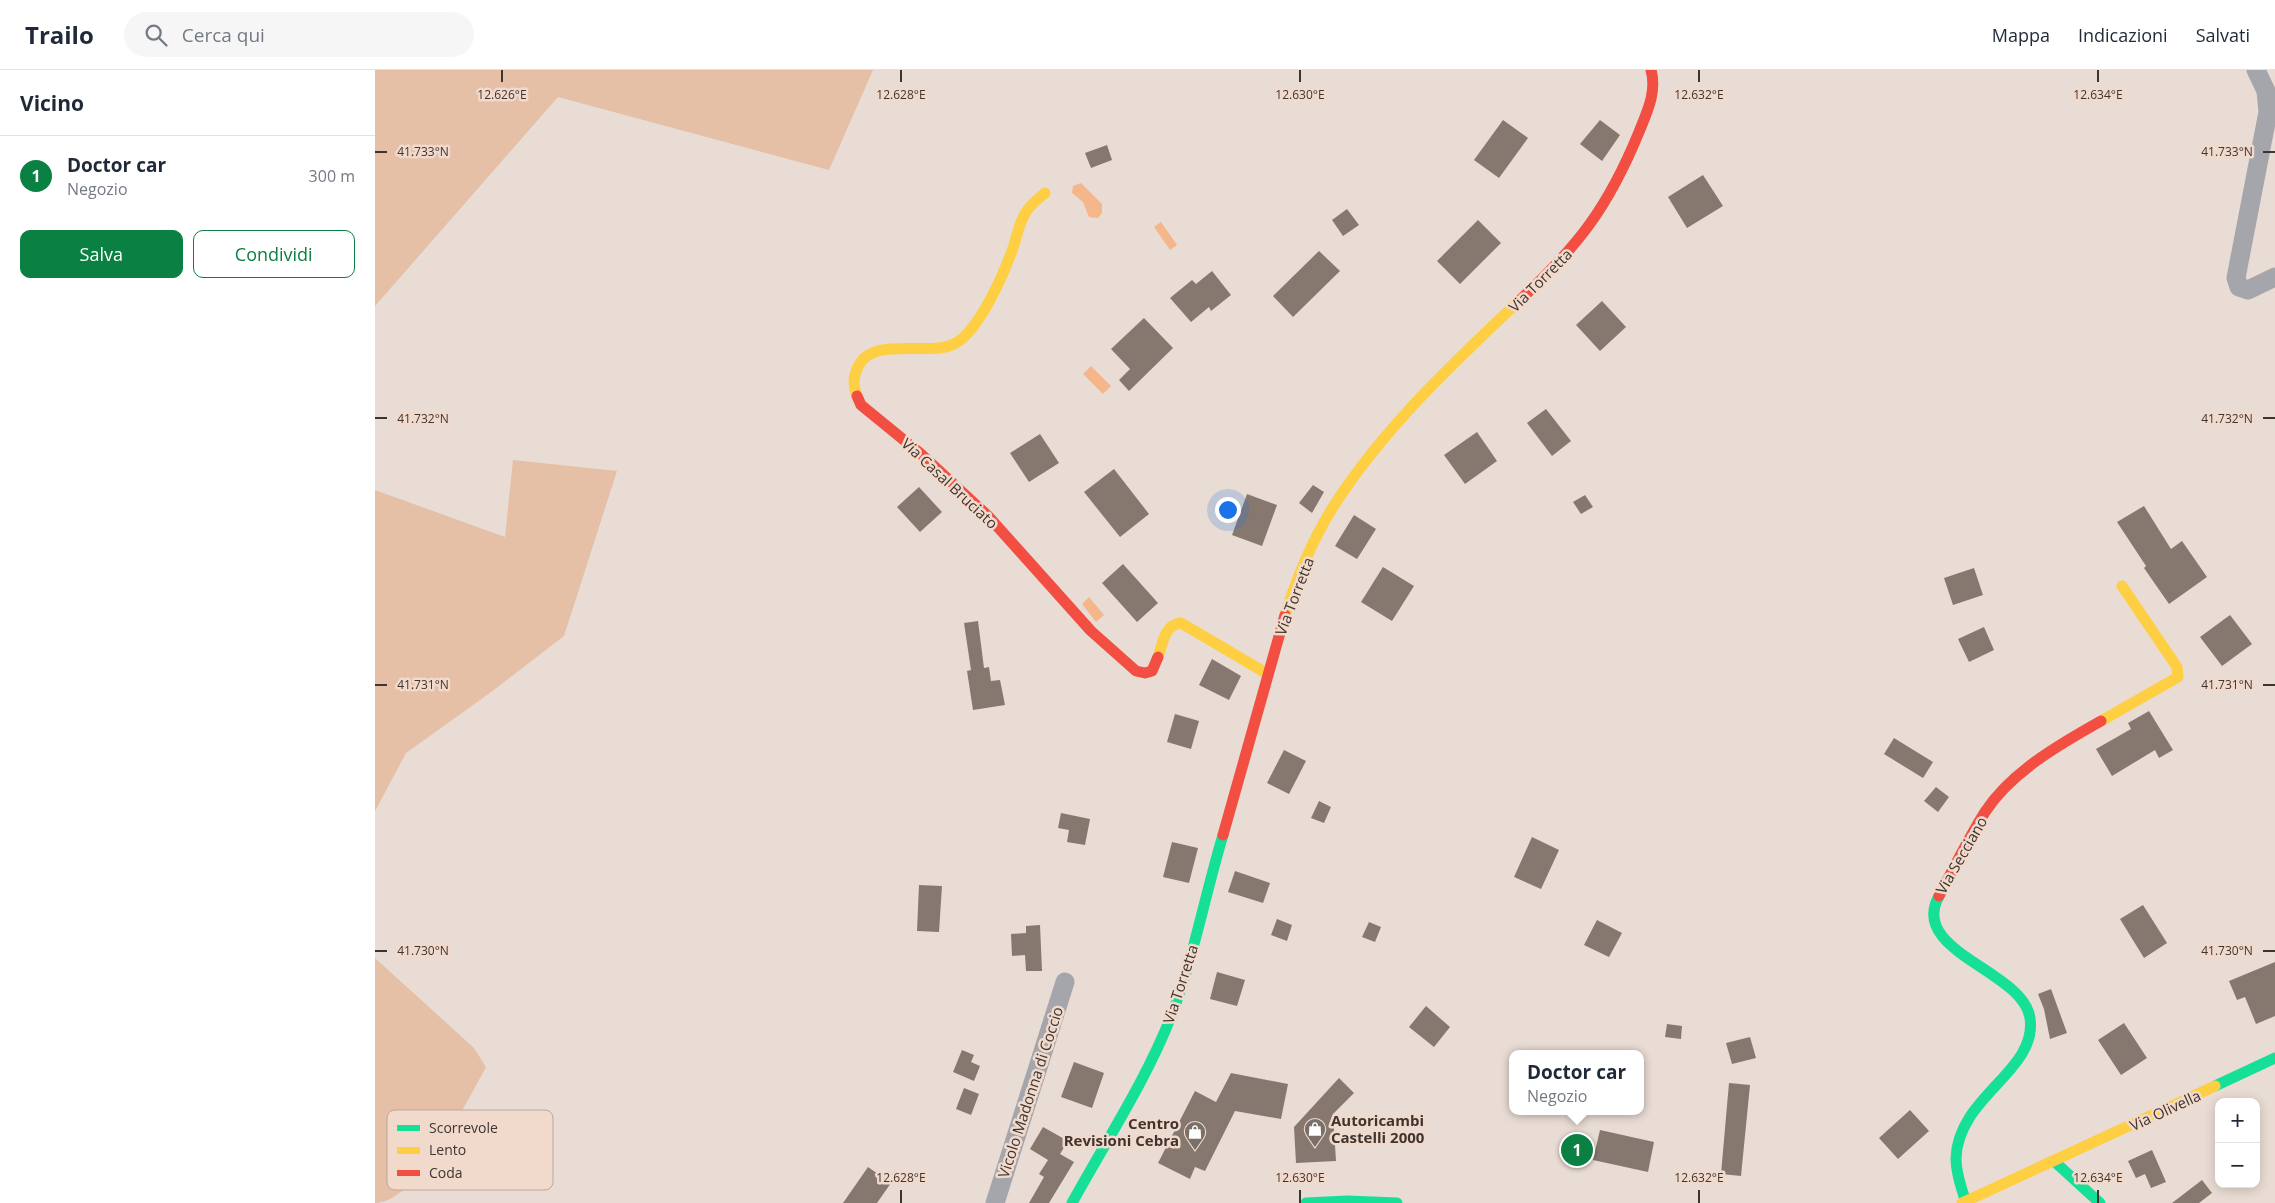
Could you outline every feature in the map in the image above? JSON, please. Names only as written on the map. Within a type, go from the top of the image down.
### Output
[{"type":"street","name":"Via Torretta","points":[[1072,1203],[1151,1059],[1172,1013],[1188,964],[1266,673],[1297,584],[1333,507],[1354,476],[1470,348],[1579,240],[1605,203],[1628,158],[1652,98],[1654,83],[1651,70]]},
{"type":"street","points":[[2257,70],[2266,91],[2268,117],[2236,278],[2239,287],[2248,290],[2258,288],[2275,277]]},
{"type":"street","name":"Via Casal Bruciato","points":[[1045,194],[1027,209],[1009,258],[967,334],[953,344],[944,346],[873,352],[861,360],[856,368],[853,383],[855,394],[861,405],[921,454],[989,516],[1091,631],[1136,671],[1144,674],[1151,673],[1168,628],[1172,624],[1181,623],[1266,673]]},
{"type":"street","name":"Via Secciano","points":[[1964,1202],[1957,1168],[1957,1151],[1961,1134],[1976,1106],[2025,1053],[2032,1035],[2031,1021],[2026,1002],[2021,996],[1943,938],[1934,920],[1934,905],[1941,888],[1986,811],[2005,789],[2044,756],[2070,738],[2178,677],[2177,667],[2123,586]]},
{"type":"street","name":"Vicolo Madonna di Coccio","points":[[995,1203],[1065,982]]},
{"type":"street","name":"Via Olivella","points":[[1964,1202],[2055,1162],[2275,1058]]},
{"type":"street","points":[[2055,1162],[2100,1203]]},
{"type":"street","points":[[1306,1203],[1348,1201],[1397,1203]]},
{"type":"shaded area","points":[[375,70],[873,70],[829,170],[558,97],[375,306]]},
{"type":"shaded area","points":[[1081,183],[1102,204],[1102,213],[1098,218],[1089,217],[1083,202],[1072,193],[1073,186]]},
{"type":"shaded area","points":[[1161,222],[1177,245],[1170,250],[1154,227]]},
{"type":"shaded area","points":[[1091,366],[1111,386],[1103,394],[1083,374]]},
{"type":"shaded area","points":[[513,460],[617,471],[564,636],[487,695],[406,753],[375,811],[375,490],[505,537]]},
{"type":"shaded area","points":[[1089,597],[1104,615],[1096,622],[1082,604]]},
{"type":"shaded area","points":[[375,958],[474,1048],[486,1067],[463,1110],[387,1110],[387,1190],[403,1190],[391,1199],[375,1203]]},
{"type":"building","points":[[1503,120],[1528,138],[1499,178],[1474,160]]},
{"type":"building","points":[[1600,120],[1620,135],[1602,161],[1580,144]]},
{"type":"building","points":[[1107,145],[1112,160],[1091,168],[1085,153]]},
{"type":"building","points":[[1703,175],[1723,206],[1687,228],[1668,197]]},
{"type":"building","points":[[1347,209],[1359,225],[1343,236],[1332,220]]},
{"type":"building","points":[[1478,220],[1501,243],[1460,284],[1437,261]]},
{"type":"building","points":[[1319,251],[1340,271],[1293,317],[1273,296]]},
{"type":"building","points":[[1212,271],[1231,295],[1211,311],[1209,307],[1191,322],[1170,298],[1192,280],[1196,284]]},
{"type":"building","points":[[1602,301],[1626,327],[1600,351],[1576,325]]},
{"type":"building","points":[[1144,318],[1173,348],[1129,391],[1119,380],[1130,369],[1111,349]]},
{"type":"building","points":[[1546,409],[1571,441],[1552,456],[1527,423]]},
{"type":"building","points":[[1477,432],[1497,461],[1465,484],[1444,455]]},
{"type":"building","points":[[1040,434],[1059,463],[1029,482],[1010,453]]},
{"type":"building","points":[[1114,469],[1149,514],[1120,537],[1084,492]]},
{"type":"building","points":[[1313,485],[1324,492],[1312,513],[1299,503]]},
{"type":"building","points":[[919,487],[942,512],[920,532],[897,507]]},
{"type":"building","points":[[1247,494],[1277,505],[1262,546],[1232,535]]},
{"type":"building","points":[[1585,495],[1593,507],[1581,514],[1573,502]]},
{"type":"building","points":[[2144,506],[2171,549],[2182,541],[2207,577],[2169,604],[2144,568],[2146,566],[2117,522]]},
{"type":"building","points":[[1354,515],[1376,529],[1357,559],[1335,546]]},
{"type":"building","points":[[1123,564],[1158,603],[1137,622],[1102,583]]},
{"type":"building","points":[[1383,567],[1414,586],[1392,621],[1361,602]]},
{"type":"building","points":[[1974,568],[1983,595],[1953,605],[1944,578]]},
{"type":"building","points":[[2230,615],[2252,644],[2222,666],[2200,637]]},
{"type":"building","points":[[978,621],[984,668],[989,667],[991,681],[1000,680],[1005,705],[973,710],[967,671],[971,670],[964,623]]},
{"type":"building","points":[[1984,627],[1994,650],[1969,662],[1958,639]]},
{"type":"building","points":[[1212,659],[1241,676],[1229,700],[1199,685]]},
{"type":"building","points":[[2149,711],[2173,750],[2159,758],[2155,750],[2112,776],[2096,749],[2131,729],[2128,723]]},
{"type":"building","points":[[1175,714],[1199,721],[1191,749],[1167,742]]},
{"type":"building","points":[[1894,738],[1933,762],[1923,778],[1884,754]]},
{"type":"building","points":[[1284,750],[1306,761],[1289,794],[1267,783]]},
{"type":"building","points":[[1936,787],[1949,797],[1938,812],[1924,801]]},
{"type":"building","points":[[1319,801],[1331,807],[1324,823],[1311,818]]},
{"type":"building","points":[[1061,813],[1090,819],[1085,845],[1067,842],[1069,830],[1058,828]]},
{"type":"building","points":[[1532,837],[1559,850],[1541,889],[1514,877]]},
{"type":"building","points":[[1172,842],[1198,848],[1189,883],[1163,877]]},
{"type":"building","points":[[1235,871],[1270,883],[1263,903],[1228,892]]},
{"type":"building","points":[[919,885],[942,886],[939,932],[917,931]]},
{"type":"building","points":[[2143,905],[2167,943],[2144,958],[2120,919]]},
{"type":"building","points":[[1277,919],[1292,925],[1287,941],[1271,935]]},
{"type":"building","points":[[1597,920],[1622,933],[1609,957],[1584,945]]},
{"type":"building","points":[[1369,922],[1381,927],[1375,942],[1362,937]]},
{"type":"building","points":[[1040,925],[1042,971],[1026,971],[1025,955],[1012,956],[1011,934],[1026,933],[1026,926]]},
{"type":"building","points":[[2275,962],[2275,1016],[2256,1024],[2245,997],[2237,1000],[2229,981]]},
{"type":"building","points":[[1217,972],[1245,980],[1237,1006],[1210,999]]},
{"type":"building","points":[[2051,989],[2067,1033],[2050,1039],[2044,1009],[2038,994]]},
{"type":"building","points":[[1426,1006],[1450,1027],[1434,1047],[1409,1027]]},
{"type":"building","points":[[2124,1023],[2147,1058],[2121,1075],[2098,1040]]},
{"type":"building","points":[[1667,1024],[1682,1026],[1681,1039],[1665,1037]]},
{"type":"building","points":[[1750,1037],[1756,1058],[1732,1064],[1726,1043]]},
{"type":"building","points":[[962,1050],[974,1055],[971,1062],[980,1066],[974,1081],[953,1072]]},
{"type":"building","points":[[1074,1062],[1104,1073],[1092,1108],[1061,1097]]},
{"type":"building","points":[[1231,1073],[1288,1084],[1281,1119],[1235,1111],[1205,1171],[1195,1167],[1190,1179],[1158,1163],[1195,1091],[1216,1102]]},
{"type":"building","points":[[1339,1078],[1354,1093],[1333,1114],[1336,1161],[1296,1163],[1294,1127]]},
{"type":"building","points":[[1729,1083],[1750,1085],[1741,1176],[1721,1174]]},
{"type":"building","points":[[964,1088],[979,1094],[971,1115],[956,1109]]},
{"type":"building","points":[[1910,1110],[1929,1131],[1898,1159],[1879,1138]]},
{"type":"building","points":[[1043,1127],[1068,1141],[1060,1154],[1074,1162],[1049,1203],[1029,1203],[1044,1177],[1039,1174],[1048,1160],[1030,1149]]},
{"type":"building","points":[[1600,1130],[1654,1142],[1648,1172],[1593,1160]]},
{"type":"building","points":[[2152,1150],[2166,1182],[2151,1188],[2145,1174],[2136,1178],[2128,1161]]},
{"type":"building","points":[[868,1167],[891,1183],[877,1203],[843,1203]]},
{"type":"building","points":[[2202,1180],[2212,1193],[2199,1203],[2172,1203]]},
{"type":"traffic: fast","points":[[1072,1203],[1138,1087],[1162,1039],[1187,970],[1223,835]]},
{"type":"traffic: fast","points":[[1939,896],[1934,915],[1939,932],[1952,947],[1990,973],[2023,1001],[2030,1018],[2029,1037],[2022,1054],[2011,1069],[1982,1100],[1960,1136],[1956,1164],[1966,1202]]},
{"type":"traffic: fast","points":[[2215,1086],[2275,1058]]},
{"type":"traffic: fast","points":[[2055,1162],[2100,1203]]},
{"type":"traffic: fast","points":[[1306,1203],[1348,1201],[1397,1203]]},
{"type":"traffic: slow","points":[[857,396],[854,381],[855,374],[865,357],[888,349],[930,349],[954,344],[973,327],[997,286],[1024,216],[1030,206],[1045,193]]},
{"type":"traffic: slow","points":[[1285,615],[1300,572],[1313,544],[1327,517],[1354,476],[1421,397],[1519,301]]},
{"type":"traffic: slow","points":[[2101,721],[2178,677],[2177,667],[2122,586]]},
{"type":"traffic: slow","points":[[1158,657],[1168,631],[1175,624],[1181,623],[1266,673]]},
{"type":"traffic: slow","points":[[1962,1203],[2215,1086]]},
{"type":"traffic: jam","points":[[1519,301],[1575,243],[1603,204],[1627,159],[1648,109],[1653,86],[1651,70]]},
{"type":"traffic: jam","points":[[857,396],[861,405],[921,454],[988,516],[1091,631],[1136,671],[1145,673],[1152,671],[1158,657]]},
{"type":"traffic: jam","points":[[1223,835],[1285,615]]},
{"type":"traffic: jam","points":[[1939,896],[1985,812],[2008,784],[2053,749],[2101,721]]},
{"type":"place","name":"Autoricambi Castelli 2000","points":[[1315,1148]]},
{"type":"place","name":"Doctor car","points":[[1577,1150]]},
{"type":"place","name":"Centro Revisioni Cebra","points":[[1195,1151]]}]
